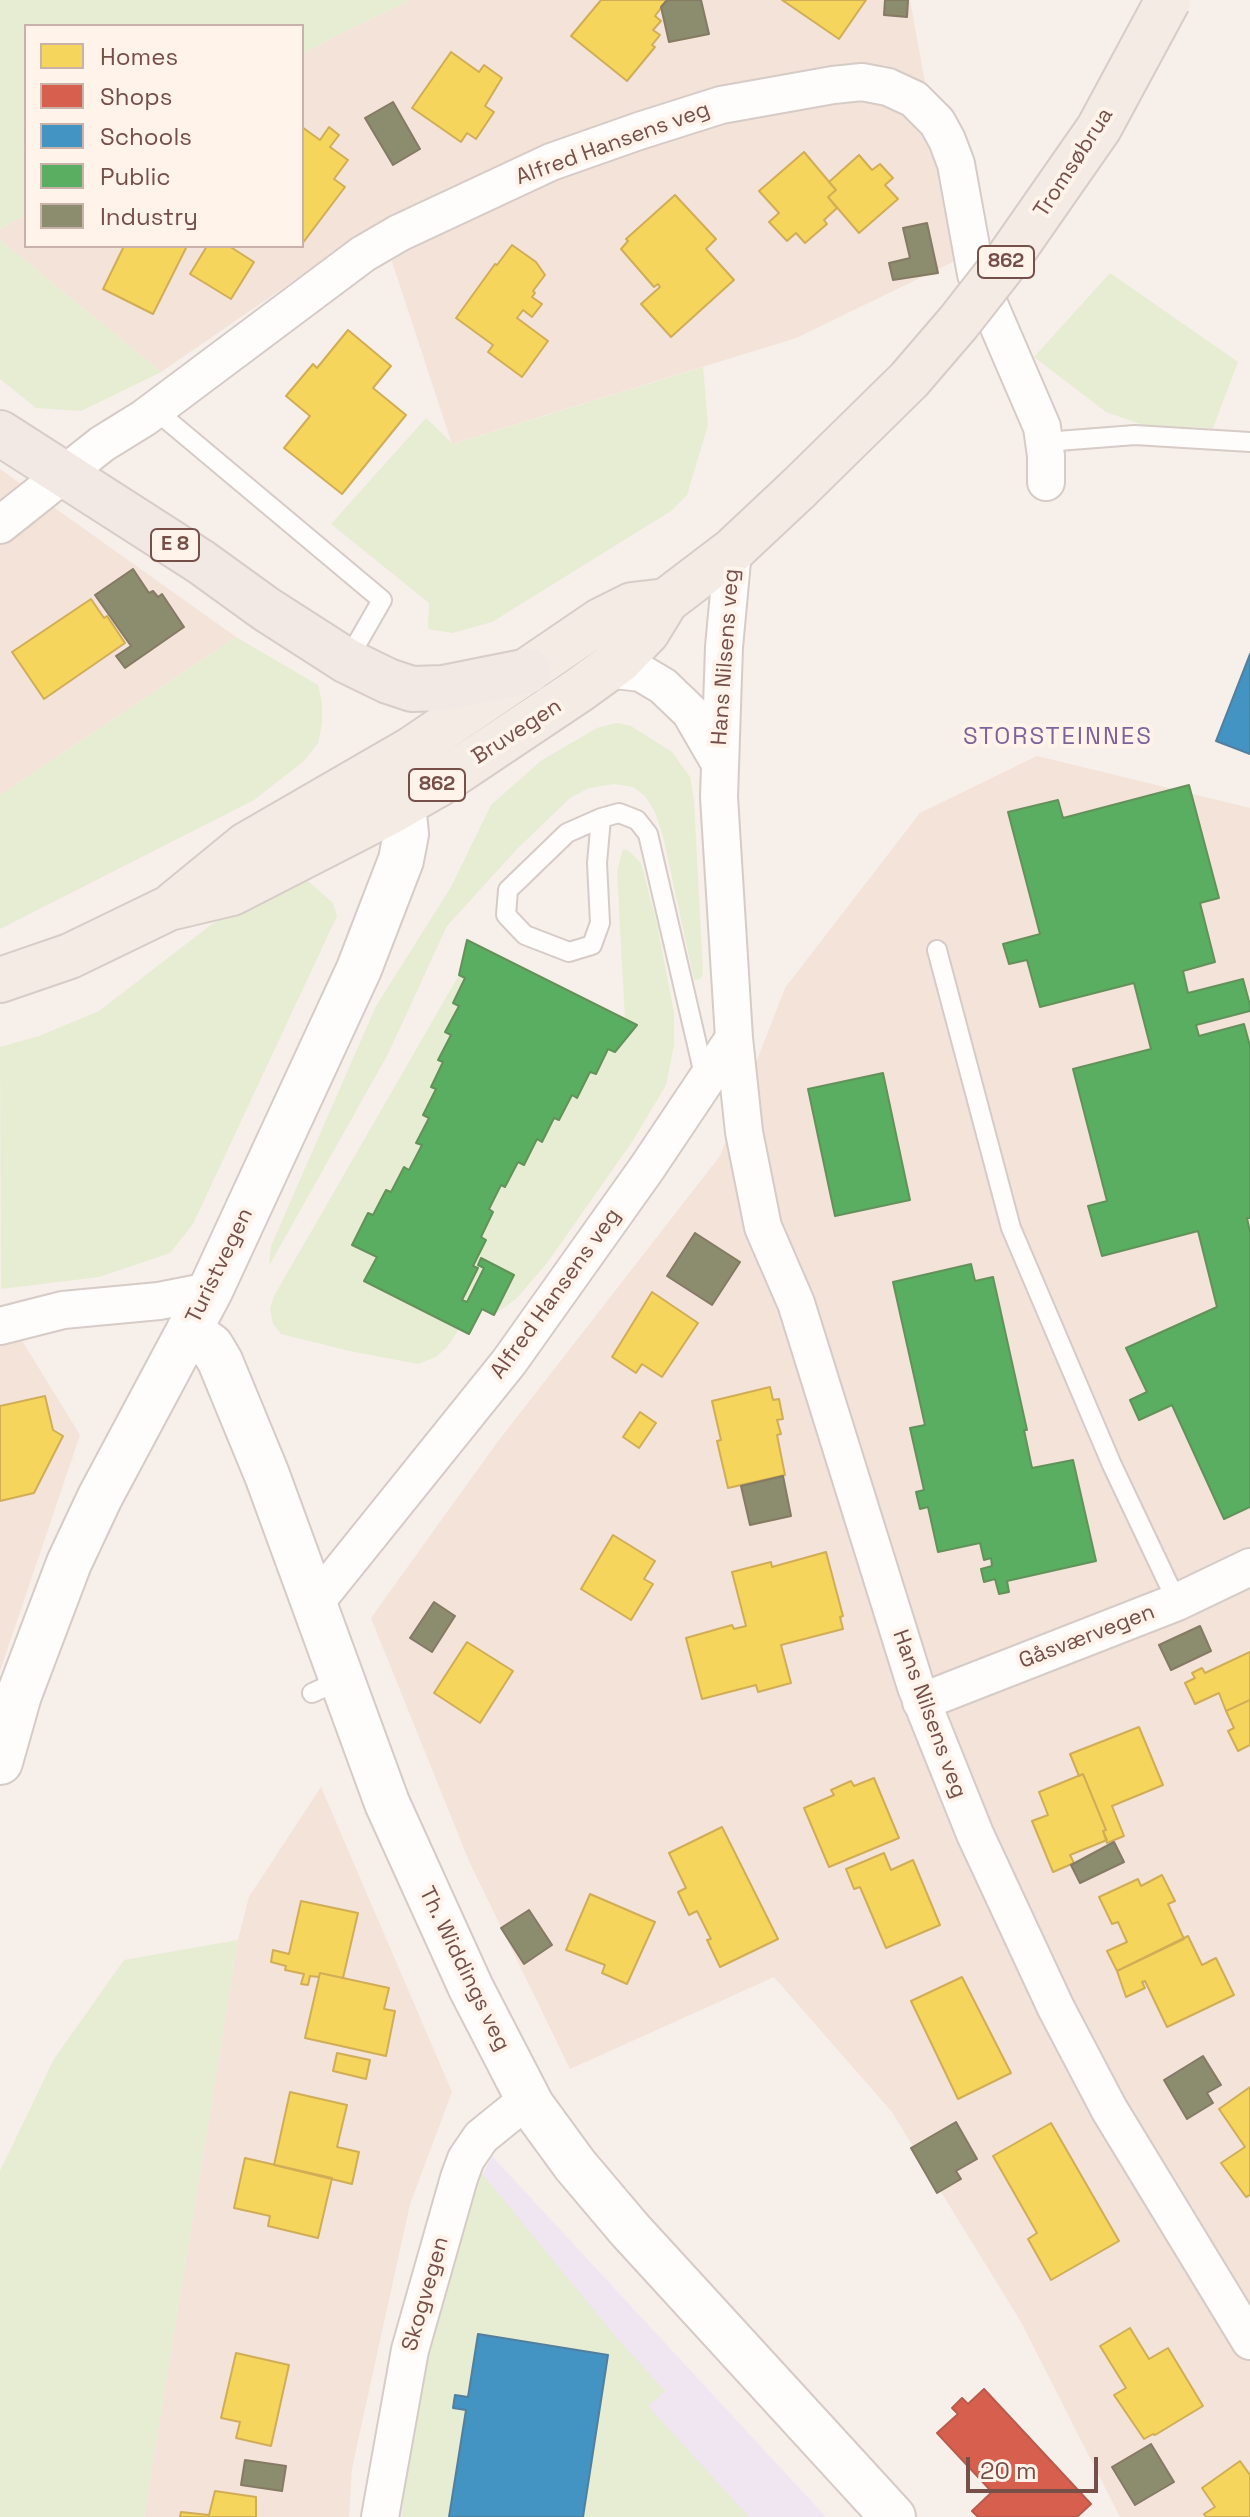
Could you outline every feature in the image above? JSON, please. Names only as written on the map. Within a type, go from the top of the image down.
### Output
[{"type":"highway","name":"E 8","points":[[0,433],[347,661],[388,681],[412,689],[443,688],[528,671]]},
{"type":"main road","name":"Tromsøbrua","points":[[798,489],[909,380],[1005,263],[1099,128],[1168,0]]},
{"type":"main road","name":"Bruvegen","points":[[0,980],[70,956],[169,908],[232,893],[437,785],[607,669],[647,632],[666,601],[733,550],[798,489]]},
{"type":"main road","name":"Bruvegen","points":[[169,908],[246,845],[383,766],[600,621],[632,605],[666,601]]},
{"type":"street","name":"Alfred Hansens veg","points":[[0,525],[63,472],[154,409],[363,254],[399,233],[580,151],[712,107],[757,97],[862,82],[888,87],[914,99],[937,122],[947,140],[956,164],[976,274],[1033,401],[1045,442],[1046,482]]},
{"type":"street","name":"Hans Nilsens veg","points":[[733,550],[724,647],[719,764],[727,958],[744,1132],[763,1227],[796,1303],[921,1702],[981,1847],[1070,2035],[1117,2122],[1250,2341]]},
{"type":"street","name":"Hans Nilsens veg","points":[[607,669],[641,673],[663,686],[690,712],[719,764]]},
{"type":"street","name":"Turistvegen","points":[[0,1762],[19,1695],[69,1563],[100,1497],[210,1291],[359,969],[401,860],[406,834],[403,805],[383,766]]},
{"type":"street","name":"Alfred Hansens veg","points":[[315,1603],[509,1362],[647,1168],[734,1038]]},
{"type":"street","points":[[0,1326],[63,1310],[159,1301],[210,1291]]},
{"type":"street","name":"Th. Widdings veg","points":[[189,1330],[211,1346],[220,1361],[315,1603],[328,1686],[471,1988],[528,2099],[575,2165],[621,2219],[893,2517]]},
{"type":"street","name":"Gåsværvegen","points":[[921,1702],[1177,1602],[1250,1567]]},
{"type":"street","name":"Skogvegen","points":[[380,2517],[410,2350],[459,2178],[466,2159],[481,2137],[528,2099]]},
{"type":"lane","points":[[154,409],[382,600],[347,661]]},
{"type":"lane","points":[[1045,442],[1135,435],[1250,442]]},
{"type":"lane","points":[[601,818],[597,863],[600,923],[592,945],[569,952],[525,935],[506,915],[508,890],[567,833],[601,818],[619,813],[637,820],[648,834],[705,1082]]},
{"type":"lane","points":[[937,950],[1011,1228],[1112,1465],[1177,1602]]},
{"type":"shaded area","points":[[411,0],[910,0],[957,260],[796,338],[452,444],[379,222],[161,372],[0,240],[0,229],[24,215],[24,248],[304,248],[304,54]]},
{"type":"shaded area","points":[[0,469],[236,637],[0,795]]},
{"type":"shaded area","points":[[1037,756],[1250,808],[1250,2517],[1120,2517],[1021,2322],[892,2112],[774,1977],[570,2069],[469,1861],[371,1618],[496,1444],[720,1156],[785,988],[920,813]]},
{"type":"shaded area","points":[[0,1305],[80,1435],[0,1671]]},
{"type":"shaded area","points":[[321,1787],[452,2092],[410,2204],[352,2468],[349,2517],[144,2517],[238,1940],[249,1897]]},
{"type":"shaded area","points":[[492,2156],[826,2517],[380,2517],[469,2201]]},
{"type":"green space","points":[[0,0],[411,0],[304,54],[304,24],[24,24],[24,215],[0,229]]},
{"type":"green space","points":[[0,240],[161,372],[81,411],[36,408],[0,379]]},
{"type":"green space","points":[[1110,273],[1238,362],[1213,428],[1149,427],[1106,412],[1034,357]]},
{"type":"green space","points":[[703,367],[708,425],[687,495],[671,511],[492,622],[452,633],[428,629],[429,603],[331,524],[426,418],[453,444]]},
{"type":"green space","points":[[236,637],[318,685],[322,724],[318,743],[304,761],[254,800],[0,929],[0,795]]},
{"type":"green space","points":[[617,723],[631,726],[672,752],[690,777],[694,800],[703,974],[700,979],[694,980],[663,836],[655,812],[645,796],[633,787],[614,784],[589,788],[570,798],[517,849],[447,926],[388,1054],[269,1266],[271,1246],[376,1006],[451,887],[491,805],[542,760],[597,728]]},
{"type":"green space","points":[[623,849],[641,863],[657,924],[674,1013],[674,1045],[666,1085],[632,1142],[547,1263],[516,1299],[494,1315],[514,1275],[481,1258],[478,1264],[484,1268],[467,1302],[462,1300],[478,1269],[473,1266],[481,1237],[493,1212],[489,1209],[501,1185],[506,1187],[518,1162],[524,1165],[537,1139],[542,1142],[554,1118],[559,1120],[572,1095],[578,1097],[590,1072],[596,1074],[608,1049],[615,1052],[637,1025],[625,1019],[617,872]]},
{"type":"green space","points":[[301,875],[333,903],[337,916],[193,1224],[170,1253],[99,1277],[1,1289],[0,1047],[39,1036],[99,1011],[212,924]]},
{"type":"green space","points":[[459,975],[465,978],[459,1006],[446,1031],[451,1035],[439,1059],[443,1062],[431,1086],[436,1089],[423,1114],[429,1118],[417,1142],[422,1145],[409,1170],[404,1167],[391,1192],[386,1190],[373,1215],[367,1214],[352,1244],[377,1257],[365,1280],[459,1329],[436,1357],[418,1364],[281,1334],[273,1324],[270,1309],[274,1296]]},
{"type":"green space","points":[[238,1940],[144,2517],[0,2517],[0,2171],[54,2059],[124,1960]]},
{"type":"green space","points":[[481,2172],[615,2336],[665,2391],[648,2406],[749,2517],[402,2517],[412,2414]]},
{"type":"building: Homes","points":[[601,0],[667,0],[655,16],[661,21],[653,30],[660,35],[652,45],[655,47],[627,81],[571,36]]},
{"type":"building: Homes","points":[[782,0],[866,0],[839,39]]},
{"type":"building: Homes","points":[[451,52],[479,72],[484,65],[502,78],[485,106],[494,112],[476,139],[467,133],[461,142],[412,108]]},
{"type":"building: Homes","points":[[329,127],[339,135],[330,147],[348,160],[334,179],[345,187],[304,241],[304,128],[320,140]]},
{"type":"building: Homes","points":[[804,152],[836,190],[828,197],[837,208],[824,220],[827,224],[805,243],[796,233],[787,241],[769,222],[779,213],[759,191]]},
{"type":"building: Homes","points":[[859,155],[872,170],[880,164],[893,178],[885,185],[898,199],[859,233],[828,197],[836,190],[829,182]]},
{"type":"building: Homes","points":[[675,195],[716,239],[706,249],[734,280],[671,337],[641,304],[660,287],[658,284],[654,287],[621,249],[628,241],[626,239]]},
{"type":"building: Homes","points":[[512,245],[536,262],[545,275],[532,297],[542,304],[532,317],[523,310],[517,318],[548,341],[522,377],[488,352],[493,345],[456,318]]},
{"type":"building: Homes","points":[[123,248],[186,248],[153,314],[103,289]]},
{"type":"building: Homes","points":[[206,248],[232,248],[254,262],[231,299],[190,274]]},
{"type":"building: Homes","points":[[348,330],[391,366],[373,388],[406,415],[342,494],[284,448],[310,416],[286,396],[313,364],[317,368]]},
{"type":"building: Homes","points":[[91,599],[125,643],[44,699],[12,652]]},
{"type":"building: Homes","points":[[652,1292],[698,1323],[662,1377],[642,1364],[636,1373],[612,1357]]},
{"type":"building: Homes","points":[[770,1387],[773,1400],[779,1399],[783,1419],[777,1420],[781,1434],[777,1435],[785,1475],[728,1488],[712,1401]]},
{"type":"building: Homes","points":[[45,1396],[53,1430],[63,1436],[34,1493],[0,1501],[0,1406]]},
{"type":"building: Homes","points":[[640,1412],[656,1423],[639,1448],[623,1437]]},
{"type":"building: Homes","points":[[613,1535],[655,1561],[644,1579],[653,1584],[631,1620],[581,1589]]},
{"type":"building: Homes","points":[[826,1552],[843,1616],[840,1617],[843,1629],[781,1645],[791,1683],[758,1692],[756,1685],[702,1699],[686,1638],[732,1625],[734,1629],[746,1626],[732,1572],[771,1562],[772,1567]]},
{"type":"building: Homes","points":[[467,1642],[513,1671],[480,1723],[434,1693]]},
{"type":"building: Homes","points":[[1250,1652],[1250,1700],[1226,1711],[1219,1693],[1195,1704],[1185,1683],[1195,1678],[1192,1673],[1202,1668],[1205,1673]]},
{"type":"building: Homes","points":[[1250,1700],[1250,1745],[1238,1751],[1228,1731],[1234,1728],[1226,1711]]},
{"type":"building: Homes","points":[[1139,1727],[1163,1785],[1112,1806],[1124,1836],[1107,1843],[1103,1831],[1106,1830],[1083,1774],[1079,1776],[1070,1754]]},
{"type":"building: Homes","points":[[1083,1774],[1106,1830],[1103,1831],[1107,1840],[1070,1855],[1074,1863],[1053,1872],[1032,1821],[1048,1815],[1039,1792]]},
{"type":"building: Homes","points":[[874,1778],[899,1838],[829,1867],[804,1808],[834,1795],[831,1790],[851,1781],[854,1786]]},
{"type":"building: Homes","points":[[722,1827],[778,1939],[720,1967],[697,1911],[689,1915],[678,1892],[686,1888],[669,1853]]},
{"type":"building: Homes","points":[[884,1853],[891,1870],[913,1860],[940,1925],[886,1948],[860,1887],[854,1889],[846,1869]]},
{"type":"building: Homes","points":[[1162,1875],[1175,1901],[1168,1904],[1184,1939],[1117,1971],[1107,1951],[1127,1942],[1118,1922],[1112,1924],[1099,1897],[1138,1879],[1141,1886]]},
{"type":"building: Homes","points":[[590,1894],[655,1922],[627,1984],[602,1973],[605,1965],[566,1950]]},
{"type":"building: Homes","points":[[301,1901],[358,1913],[343,1978],[320,1973],[319,1977],[310,1976],[308,1985],[301,1984],[304,1974],[285,1970],[286,1966],[271,1962],[273,1950],[289,1954]]},
{"type":"building: Homes","points":[[1188,1936],[1202,1965],[1216,1958],[1234,1995],[1167,2027],[1145,1981],[1142,1982],[1145,1988],[1126,1997],[1117,1971]]},
{"type":"building: Homes","points":[[320,1973],[389,1988],[384,2009],[395,2011],[386,2056],[305,2038]]},
{"type":"building: Homes","points":[[962,1977],[1011,2073],[958,2099],[911,2001]]},
{"type":"building: Homes","points":[[337,2053],[370,2060],[366,2079],[333,2071]]},
{"type":"building: Homes","points":[[1250,2087],[1250,2195],[1246,2197],[1221,2163],[1245,2147],[1219,2109]]},
{"type":"building: Homes","points":[[290,2092],[347,2105],[337,2147],[359,2152],[352,2184],[274,2165]]},
{"type":"building: Homes","points":[[1051,2123],[1119,2241],[1051,2280],[1028,2239],[1037,2233],[993,2156]]},
{"type":"building: Homes","points":[[245,2158],[332,2178],[318,2238],[268,2226],[270,2216],[234,2208]]},
{"type":"building: Homes","points":[[1130,2328],[1149,2359],[1168,2348],[1203,2406],[1144,2439],[1114,2395],[1126,2388],[1100,2346]]},
{"type":"building: Homes","points":[[236,2353],[289,2365],[271,2446],[236,2438],[240,2422],[221,2418]]},
{"type":"building: Homes","points":[[1240,2461],[1250,2475],[1250,2517],[1206,2517],[1204,2514],[1215,2507],[1202,2488]]},
{"type":"building: Homes","points":[[215,2491],[256,2497],[256,2517],[180,2517],[181,2512],[209,2515]]},
{"type":"building: Shops","points":[[984,2389],[1091,2504],[1077,2517],[978,2517],[972,2511],[992,2492],[937,2433],[958,2414],[952,2408],[962,2398],[968,2404]]},
{"type":"building: Schools","points":[[1250,654],[1250,754],[1216,741]]},
{"type":"building: Schools","points":[[478,2334],[608,2355],[583,2517],[449,2517],[466,2410],[453,2408],[455,2395],[468,2397]]},
{"type":"building: Public","points":[[1189,785],[1219,898],[1200,903],[1215,962],[1183,971],[1188,993],[1243,979],[1250,1005],[1250,1011],[1196,1025],[1199,1036],[1244,1024],[1250,1046],[1250,1218],[1247,1218],[1250,1232],[1250,1507],[1224,1519],[1172,1405],[1139,1420],[1130,1400],[1147,1392],[1126,1348],[1217,1307],[1198,1231],[1102,1256],[1088,1206],[1107,1201],[1073,1069],[1151,1049],[1134,983],[1040,1007],[1027,960],[1009,964],[1003,944],[1040,934],[1008,812],[1058,800],[1063,818]]},
{"type":"building: Public","points":[[467,940],[637,1025],[615,1052],[608,1049],[596,1074],[590,1072],[577,1098],[572,1095],[559,1120],[554,1118],[542,1142],[537,1139],[524,1165],[518,1162],[505,1187],[501,1185],[489,1209],[493,1212],[481,1237],[486,1240],[473,1266],[478,1268],[462,1300],[467,1302],[484,1268],[478,1265],[481,1258],[514,1275],[494,1315],[482,1309],[469,1334],[364,1281],[377,1257],[352,1245],[368,1213],[373,1215],[386,1190],[391,1192],[404,1167],[409,1170],[422,1145],[416,1143],[429,1118],[423,1115],[436,1089],[431,1087],[443,1062],[438,1060],[451,1035],[445,1032],[459,1006],[453,1003],[465,978],[459,975]]},
{"type":"building: Public","points":[[883,1073],[910,1200],[835,1216],[808,1089]]},
{"type":"building: Public","points":[[971,1264],[975,1281],[993,1277],[1027,1430],[1024,1430],[1032,1468],[1073,1460],[1096,1561],[1007,1581],[1009,1592],[999,1594],[995,1579],[984,1582],[981,1569],[992,1566],[991,1558],[984,1560],[980,1543],[938,1552],[928,1507],[920,1509],[916,1492],[924,1490],[910,1428],[925,1425],[893,1282]]},
{"type":"building: Industry","points":[[667,0],[701,0],[709,34],[669,42],[661,7]]},
{"type":"building: Industry","points":[[885,0],[908,0],[907,17],[884,15]]},
{"type":"building: Industry","points":[[393,102],[420,149],[393,165],[365,118]]},
{"type":"building: Industry","points":[[927,223],[938,273],[893,280],[889,263],[910,258],[903,228]]},
{"type":"building: Industry","points":[[133,569],[149,593],[153,591],[158,597],[162,594],[184,627],[125,668],[116,656],[131,646],[95,595]]},
{"type":"building: Industry","points":[[695,1233],[740,1262],[712,1305],[667,1276]]},
{"type":"building: Industry","points":[[783,1476],[791,1516],[750,1525],[741,1486]]},
{"type":"building: Industry","points":[[434,1602],[455,1616],[432,1652],[410,1638]]},
{"type":"building: Industry","points":[[1200,1626],[1211,1651],[1171,1670],[1159,1645]]},
{"type":"building: Industry","points":[[1114,1842],[1124,1862],[1080,1883],[1071,1865]]},
{"type":"building: Industry","points":[[529,1910],[552,1945],[524,1964],[501,1928]]},
{"type":"building: Industry","points":[[1203,2056],[1221,2085],[1207,2093],[1213,2103],[1187,2119],[1164,2080]]},
{"type":"building: Industry","points":[[956,2122],[977,2159],[956,2171],[961,2179],[937,2193],[911,2148]]},
{"type":"building: Industry","points":[[1151,2444],[1174,2482],[1135,2505],[1112,2467]]},
{"type":"building: Industry","points":[[245,2460],[286,2466],[282,2491],[241,2485]]},
{"type":"district","name":"STORSTEINNES","points":[[1058,737]]}]
